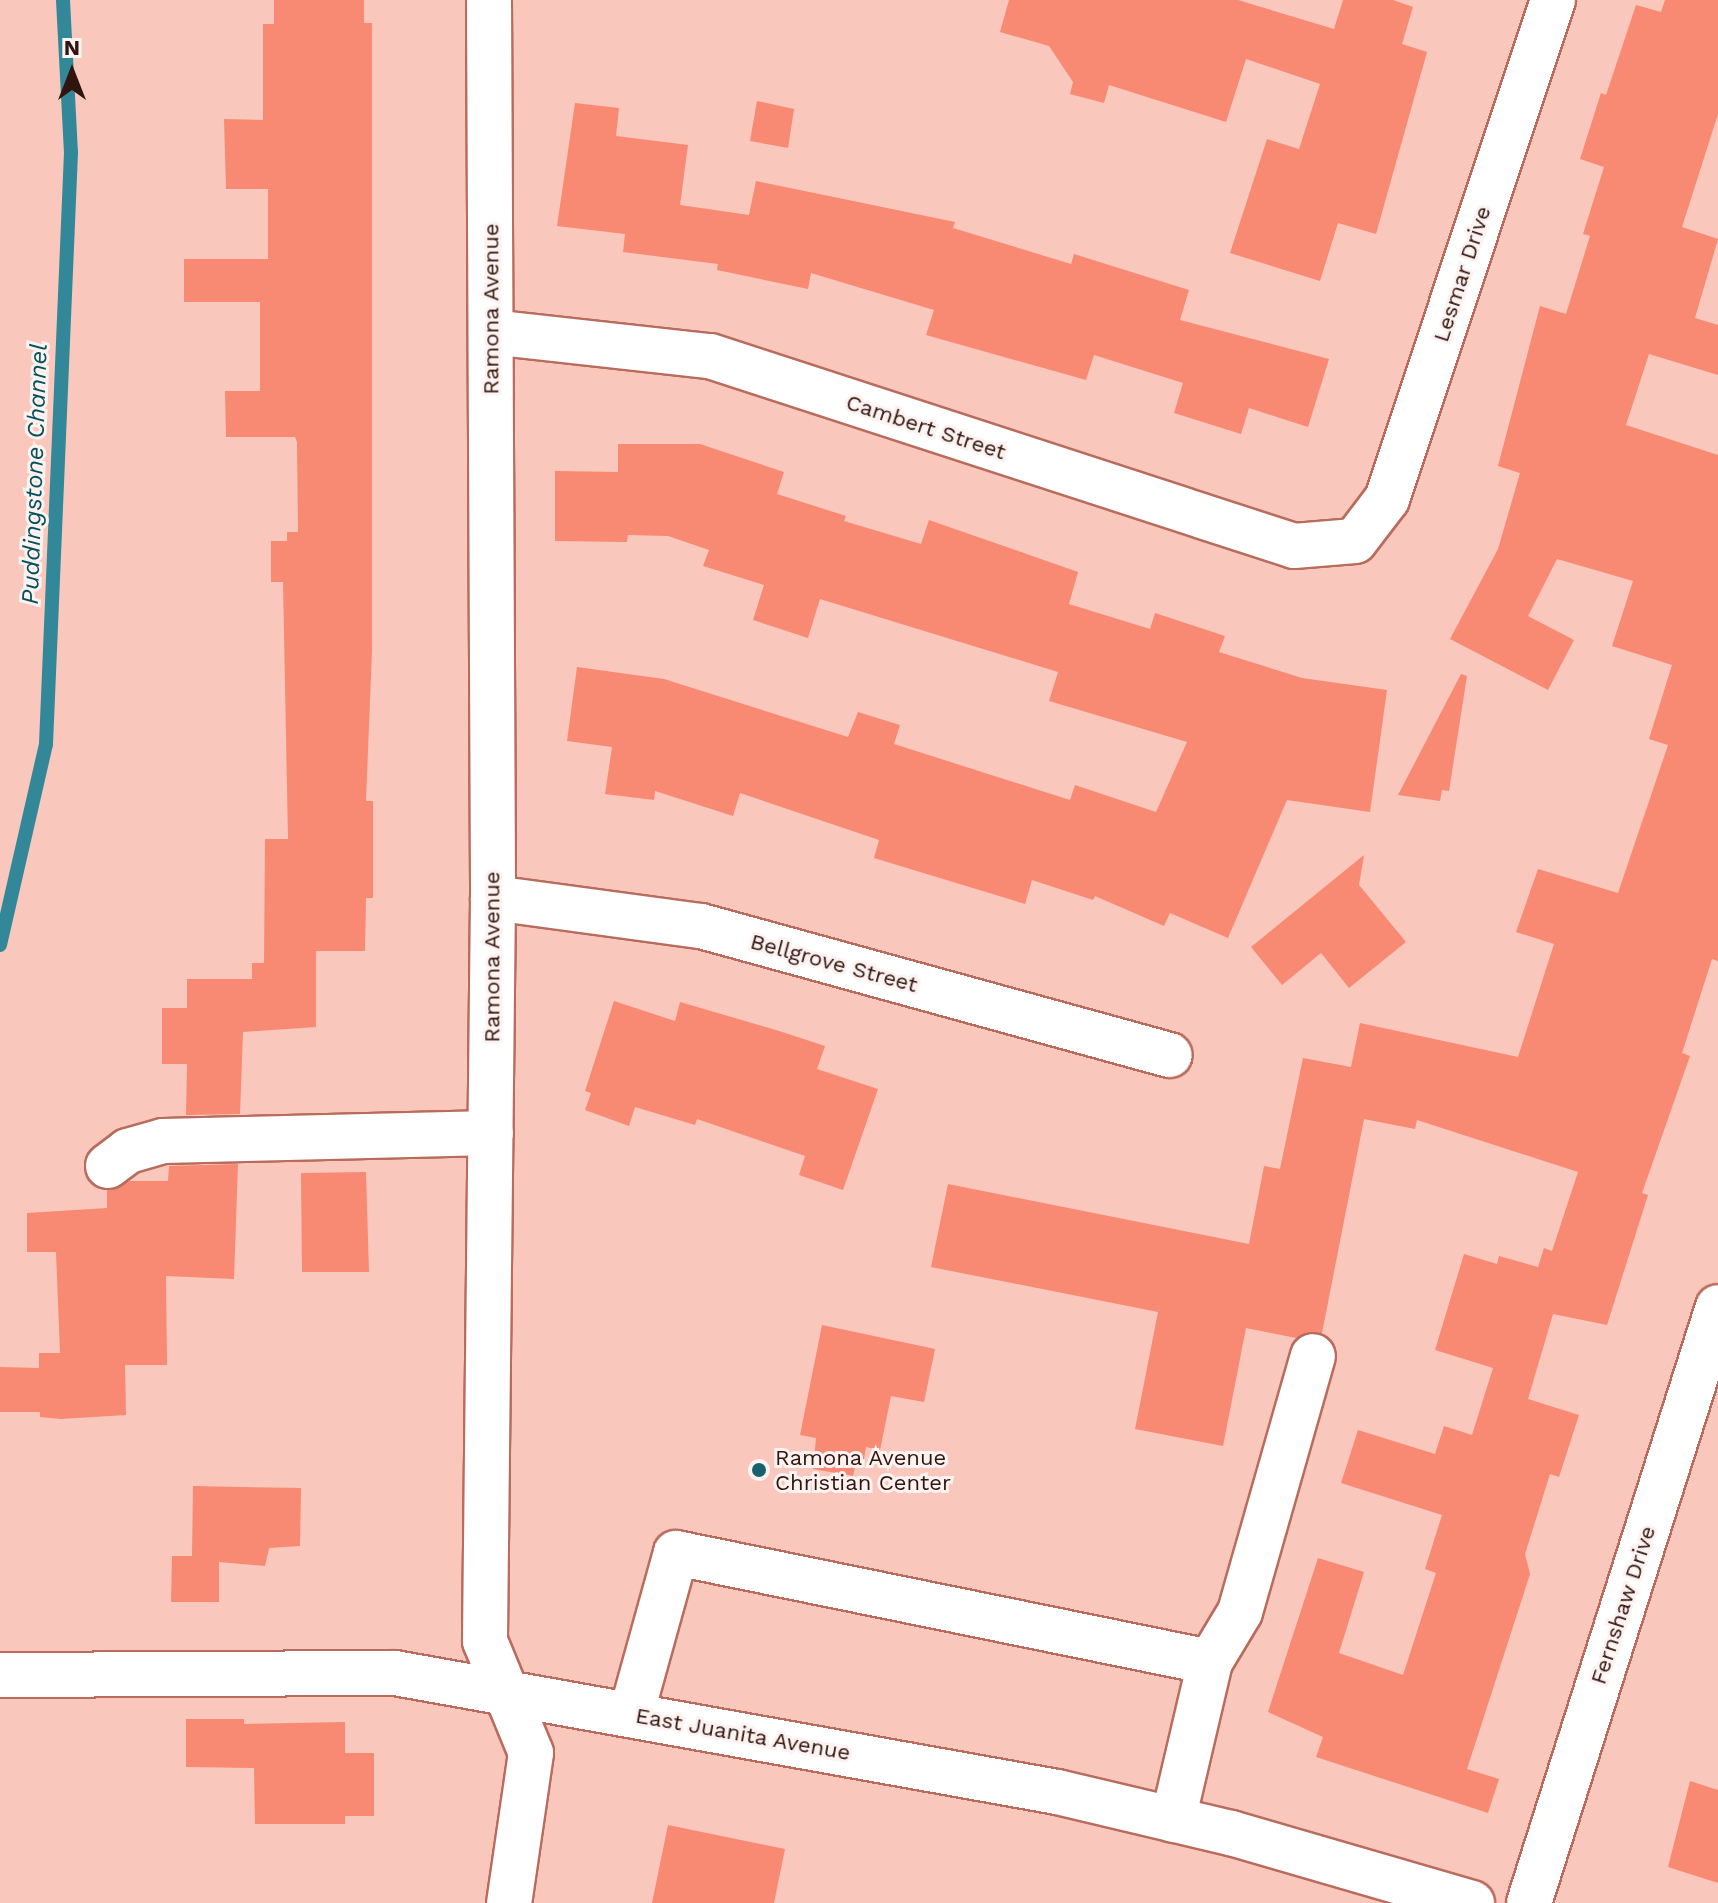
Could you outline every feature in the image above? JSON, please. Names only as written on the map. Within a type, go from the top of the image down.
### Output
[{"type":"street","name":"Ramona Avenue","points":[[489,0],[493,898],[485,1641],[511,1695],[531,1753],[509,1903]]},
{"type":"street","name":"Lesmar Drive","points":[[1355,541],[1387,499],[1553,0]]},
{"type":"street","name":"Cambert Street","points":[[491,332],[710,356],[1294,546],[1355,541]]},
{"type":"street","name":"Bellgrove Street","points":[[493,898],[701,926],[1170,1055]]},
{"type":"street","points":[[108,1166],[128,1151],[163,1141],[491,1133]]},
{"type":"street","name":"Fernshaw Drive","points":[[1529,1903],[1718,1307]]},
{"type":"street","points":[[1173,1820],[1210,1662],[1240,1612],[1313,1356]]},
{"type":"street","points":[[631,1715],[676,1553],[1210,1662]]},
{"type":"street","name":"East Juanita Avenue","points":[[0,1675],[395,1673],[1042,1789],[1173,1820],[1472,1903]]},
{"type":"building","points":[[274,0],[364,0],[364,23],[372,23],[372,651],[366,801],[373,801],[373,898],[366,898],[365,951],[316,951],[316,1027],[243,1032],[240,1114],[186,1115],[187,1064],[162,1064],[162,1008],[187,1008],[187,979],[252,979],[252,963],[264,963],[265,839],[288,839],[283,582],[271,582],[271,541],[287,541],[287,532],[298,532],[297,442],[295,437],[226,437],[225,391],[260,391],[260,302],[184,302],[184,259],[268,259],[268,189],[226,189],[224,119],[263,120],[263,24],[274,24]]},
{"type":"building","points":[[1009,0],[1238,0],[1334,29],[1343,0],[1393,0],[1413,7],[1402,44],[1427,52],[1376,234],[1338,223],[1320,281],[1230,253],[1267,139],[1299,149],[1320,84],[1246,59],[1226,122],[1109,85],[1104,103],[1070,94],[1073,82],[1049,46],[1000,32]]},
{"type":"building","points":[[1665,0],[1718,0],[1718,114],[1682,227],[1718,239],[1695,318],[1718,325],[1718,375],[1649,354],[1626,425],[1718,455],[1718,961],[1712,959],[1682,1053],[1690,1056],[1642,1193],[1648,1195],[1607,1325],[1553,1314],[1528,1399],[1579,1415],[1559,1477],[1550,1474],[1525,1554],[1530,1574],[1467,1769],[1499,1779],[1488,1813],[1316,1757],[1323,1737],[1268,1712],[1318,1558],[1364,1572],[1339,1653],[1403,1675],[1436,1573],[1425,1569],[1442,1515],[1341,1483],[1358,1430],[1435,1454],[1444,1426],[1472,1435],[1493,1368],[1435,1350],[1464,1254],[1497,1264],[1499,1256],[1538,1267],[1544,1248],[1552,1251],[1578,1172],[1417,1120],[1415,1129],[1364,1119],[1322,1333],[1296,1338],[1246,1328],[1223,1446],[1135,1429],[1158,1312],[931,1267],[948,1184],[1249,1244],[1264,1166],[1280,1169],[1303,1058],[1351,1067],[1360,1023],[1518,1057],[1554,944],[1516,932],[1538,869],[1618,893],[1668,745],[1649,739],[1672,665],[1612,646],[1633,581],[1557,559],[1528,616],[1574,640],[1548,690],[1450,639],[1498,549],[1520,473],[1498,466],[1540,306],[1566,314],[1590,236],[1583,234],[1604,167],[1580,159],[1601,93],[1606,95],[1636,5],[1661,12]]},
{"type":"building","points":[[757,101],[794,109],[788,148],[750,141]]},
{"type":"building","points":[[575,103],[619,108],[616,136],[688,145],[680,205],[749,215],[756,181],[955,222],[953,228],[1071,264],[1074,254],[1189,290],[1180,320],[1329,359],[1308,427],[1249,408],[1241,434],[1174,413],[1183,383],[1094,355],[1086,380],[926,335],[934,310],[811,273],[808,289],[717,270],[718,264],[623,252],[625,234],[557,226]]},
{"type":"building","points":[[618,444],[700,444],[784,472],[777,494],[846,516],[844,521],[921,544],[929,520],[1078,572],[1069,604],[1150,629],[1155,613],[1225,636],[1219,652],[1302,678],[1387,690],[1370,812],[1287,800],[1228,938],[1170,913],[1164,926],[1095,896],[1093,900],[1032,880],[1025,904],[874,858],[879,840],[740,793],[733,816],[655,791],[654,800],[605,794],[612,747],[567,741],[577,667],[664,679],[848,737],[858,712],[900,725],[894,744],[1070,800],[1075,785],[1156,812],[1187,742],[1049,701],[1058,672],[820,599],[808,638],[753,620],[764,585],[703,566],[709,550],[668,536],[628,535],[627,542],[555,541],[555,471],[618,472]]},
{"type":"building","points":[[1461,674],[1467,676],[1449,791],[1442,790],[1440,801],[1398,795]]},
{"type":"building","points":[[1364,855],[1359,885],[1406,942],[1349,988],[1321,953],[1282,985],[1251,947]]},
{"type":"building","points":[[614,1001],[675,1021],[680,1002],[825,1046],[817,1069],[878,1089],[843,1190],[799,1175],[805,1156],[697,1119],[695,1125],[635,1107],[629,1126],[585,1110],[591,1093],[585,1091]]},
{"type":"building","points":[[238,1164],[234,1279],[166,1276],[167,1365],[125,1365],[126,1415],[61,1419],[40,1417],[40,1412],[0,1412],[0,1367],[39,1368],[39,1353],[60,1353],[56,1252],[27,1252],[27,1213],[107,1208],[107,1190],[130,1181],[168,1181],[169,1166]]},
{"type":"building","points":[[366,1172],[369,1272],[302,1272],[301,1173]]},
{"type":"building","points":[[822,1325],[935,1349],[924,1402],[891,1396],[880,1450],[866,1447],[864,1459],[857,1458],[853,1476],[813,1469],[816,1438],[800,1435]]},
{"type":"building","points":[[193,1486],[301,1488],[300,1546],[269,1548],[265,1566],[219,1562],[219,1602],[171,1602],[172,1556],[192,1556]]},
{"type":"building","points":[[186,1719],[244,1719],[244,1724],[345,1722],[345,1753],[374,1753],[374,1816],[345,1816],[345,1824],[255,1824],[254,1768],[186,1767]]},
{"type":"building","points":[[1690,1781],[1718,1790],[1718,1883],[1668,1867]]},
{"type":"building","points":[[668,1825],[785,1849],[774,1903],[652,1903]]},
{"type":"waterway","name":"Puddingstone Channel","points":[[0,945],[46,744],[71,153],[63,0]]},
{"type":"place","name":"Ramona Avenue Christian Center","points":[[759,1470]]}]
